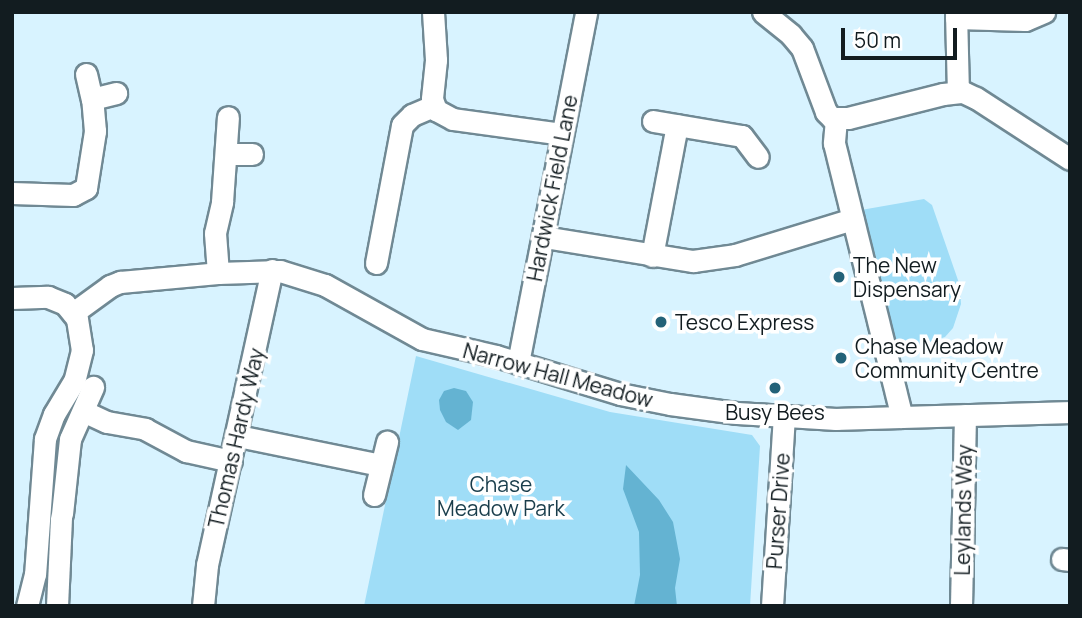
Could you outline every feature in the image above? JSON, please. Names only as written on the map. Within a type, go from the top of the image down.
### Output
[{"type":"street","points":[[433,12],[436,60],[433,106],[439,113],[453,119],[562,134]]},
{"type":"street","name":"Hardwick Field Lane","points":[[518,363],[586,12]]},
{"type":"street","points":[[958,92],[956,15],[1025,20],[1044,12]]},
{"type":"street","points":[[772,15],[802,48],[826,112],[836,119],[958,92],[976,97],[1070,159]]},
{"type":"street","points":[[12,192],[73,195],[86,188],[95,131],[86,74]]},
{"type":"street","points":[[92,99],[116,93]]},
{"type":"street","points":[[376,263],[400,131],[406,119],[433,106]]},
{"type":"street","points":[[218,273],[215,233],[222,202],[228,117]]},
{"type":"street","points":[[836,119],[834,143],[902,417]]},
{"type":"street","points":[[653,121],[742,136],[758,157]]},
{"type":"street","points":[[652,256],[677,125]]},
{"type":"street","points":[[227,154],[252,154]]},
{"type":"street","points":[[544,237],[693,261],[717,259],[853,219]]},
{"type":"street","name":"Narrow Hall Meadow","points":[[76,320],[99,293],[120,282],[272,270],[291,272],[325,285],[422,339],[518,363],[642,399],[709,410],[784,416],[902,417],[1070,412]]},
{"type":"street","name":"Thomas Hardy Way","points":[[203,606],[207,565],[238,436],[272,270]]},
{"type":"street","points":[[12,298],[57,299],[76,320],[82,350],[78,370],[60,401],[45,439],[35,574],[27,606]]},
{"type":"street","points":[[57,606],[61,516],[70,439],[93,387]]},
{"type":"street","points":[[83,411],[107,422],[145,429],[186,451],[231,461]]},
{"type":"street","name":"Leylands Way","points":[[961,606],[965,415]]},
{"type":"street","name":"Purser Drive","points":[[772,606],[784,416]]},
{"type":"street","points":[[238,436],[381,465]]},
{"type":"street","points":[[374,495],[387,442]]},
{"type":"street","points":[[35,574],[40,606]]},
{"type":"green space","points":[[924,199],[932,205],[960,286],[961,304],[953,328],[945,337],[896,353],[861,210]]},
{"type":"green space","name":"Chase Meadow Park","points":[[416,356],[610,412],[752,435],[760,446],[750,606],[364,606]]},
{"type":"shaded area","points":[[454,388],[466,391],[473,402],[471,420],[458,430],[446,422],[439,400],[444,391]]},
{"type":"shaded area","points":[[626,465],[659,500],[673,522],[680,559],[675,588],[677,606],[634,606],[640,575],[639,532],[623,489]]},
{"type":"place","name":"The New Dispensary","points":[[839,277]]},
{"type":"place","name":"Tesco Express","points":[[661,322]]},
{"type":"place","name":"Chase Meadow Community Centre","points":[[841,358]]},
{"type":"place","name":"Busy Bees","points":[[775,388]]}]
